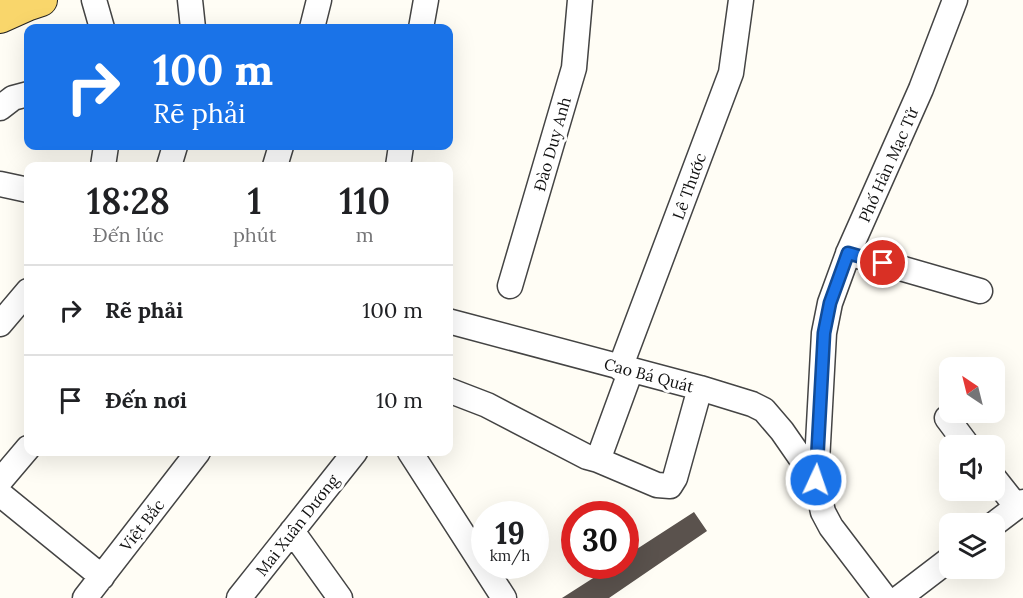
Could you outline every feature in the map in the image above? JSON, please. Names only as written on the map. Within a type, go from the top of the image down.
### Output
[{"type":"main road","points":[[0,17],[41,0]]},
{"type":"street","points":[[94,0],[101,24]]},
{"type":"street","points":[[189,0],[193,24]]},
{"type":"street","points":[[313,24],[319,0]]},
{"type":"street","points":[[422,24],[426,0]]},
{"type":"street","name":"Đào Duy Anh","points":[[510,286],[574,68],[580,0]]},
{"type":"street","name":"Lê Thước","points":[[598,460],[625,369],[731,73],[741,0]]},
{"type":"street","name":"Phố Hàn Mạc Tử","points":[[885,598],[831,527],[824,512],[816,480],[824,333],[830,303],[848,253],[921,89],[955,0]]},
{"type":"street","points":[[0,108],[13,98],[24,95]]},
{"type":"street","points":[[0,184],[24,189]]},
{"type":"street","points":[[848,253],[980,291]]},
{"type":"street","points":[[0,324],[24,296]]},
{"type":"street","name":"Cao Bá Quát","points":[[453,322],[752,404],[764,410],[782,431],[816,480]]},
{"type":"street","points":[[453,392],[487,405],[587,457],[657,485],[670,486],[675,478],[700,388]]},
{"type":"street","points":[[0,481],[24,453]]},
{"type":"street","name":"Việt Bắc","points":[[86,598],[195,456]]},
{"type":"street","name":"Mai Xuân Dương","points":[[239,598],[353,456]]},
{"type":"street","points":[[413,456],[504,598]]},
{"type":"street","points":[[1005,489],[1020,505],[1005,516]]},
{"type":"street","points":[[0,494],[102,578]]},
{"type":"street","points":[[292,531],[340,598]]},
{"type":"street","points":[[899,598],[939,567]]},
{"type":"building","points":[[694,512],[707,531],[639,577],[639,548]]},
{"type":"building","points":[[592,579],[637,579],[609,598],[562,598]]},
{"type":"route","points":[[816,480],[824,333],[830,303],[848,253],[883,263]]}]
